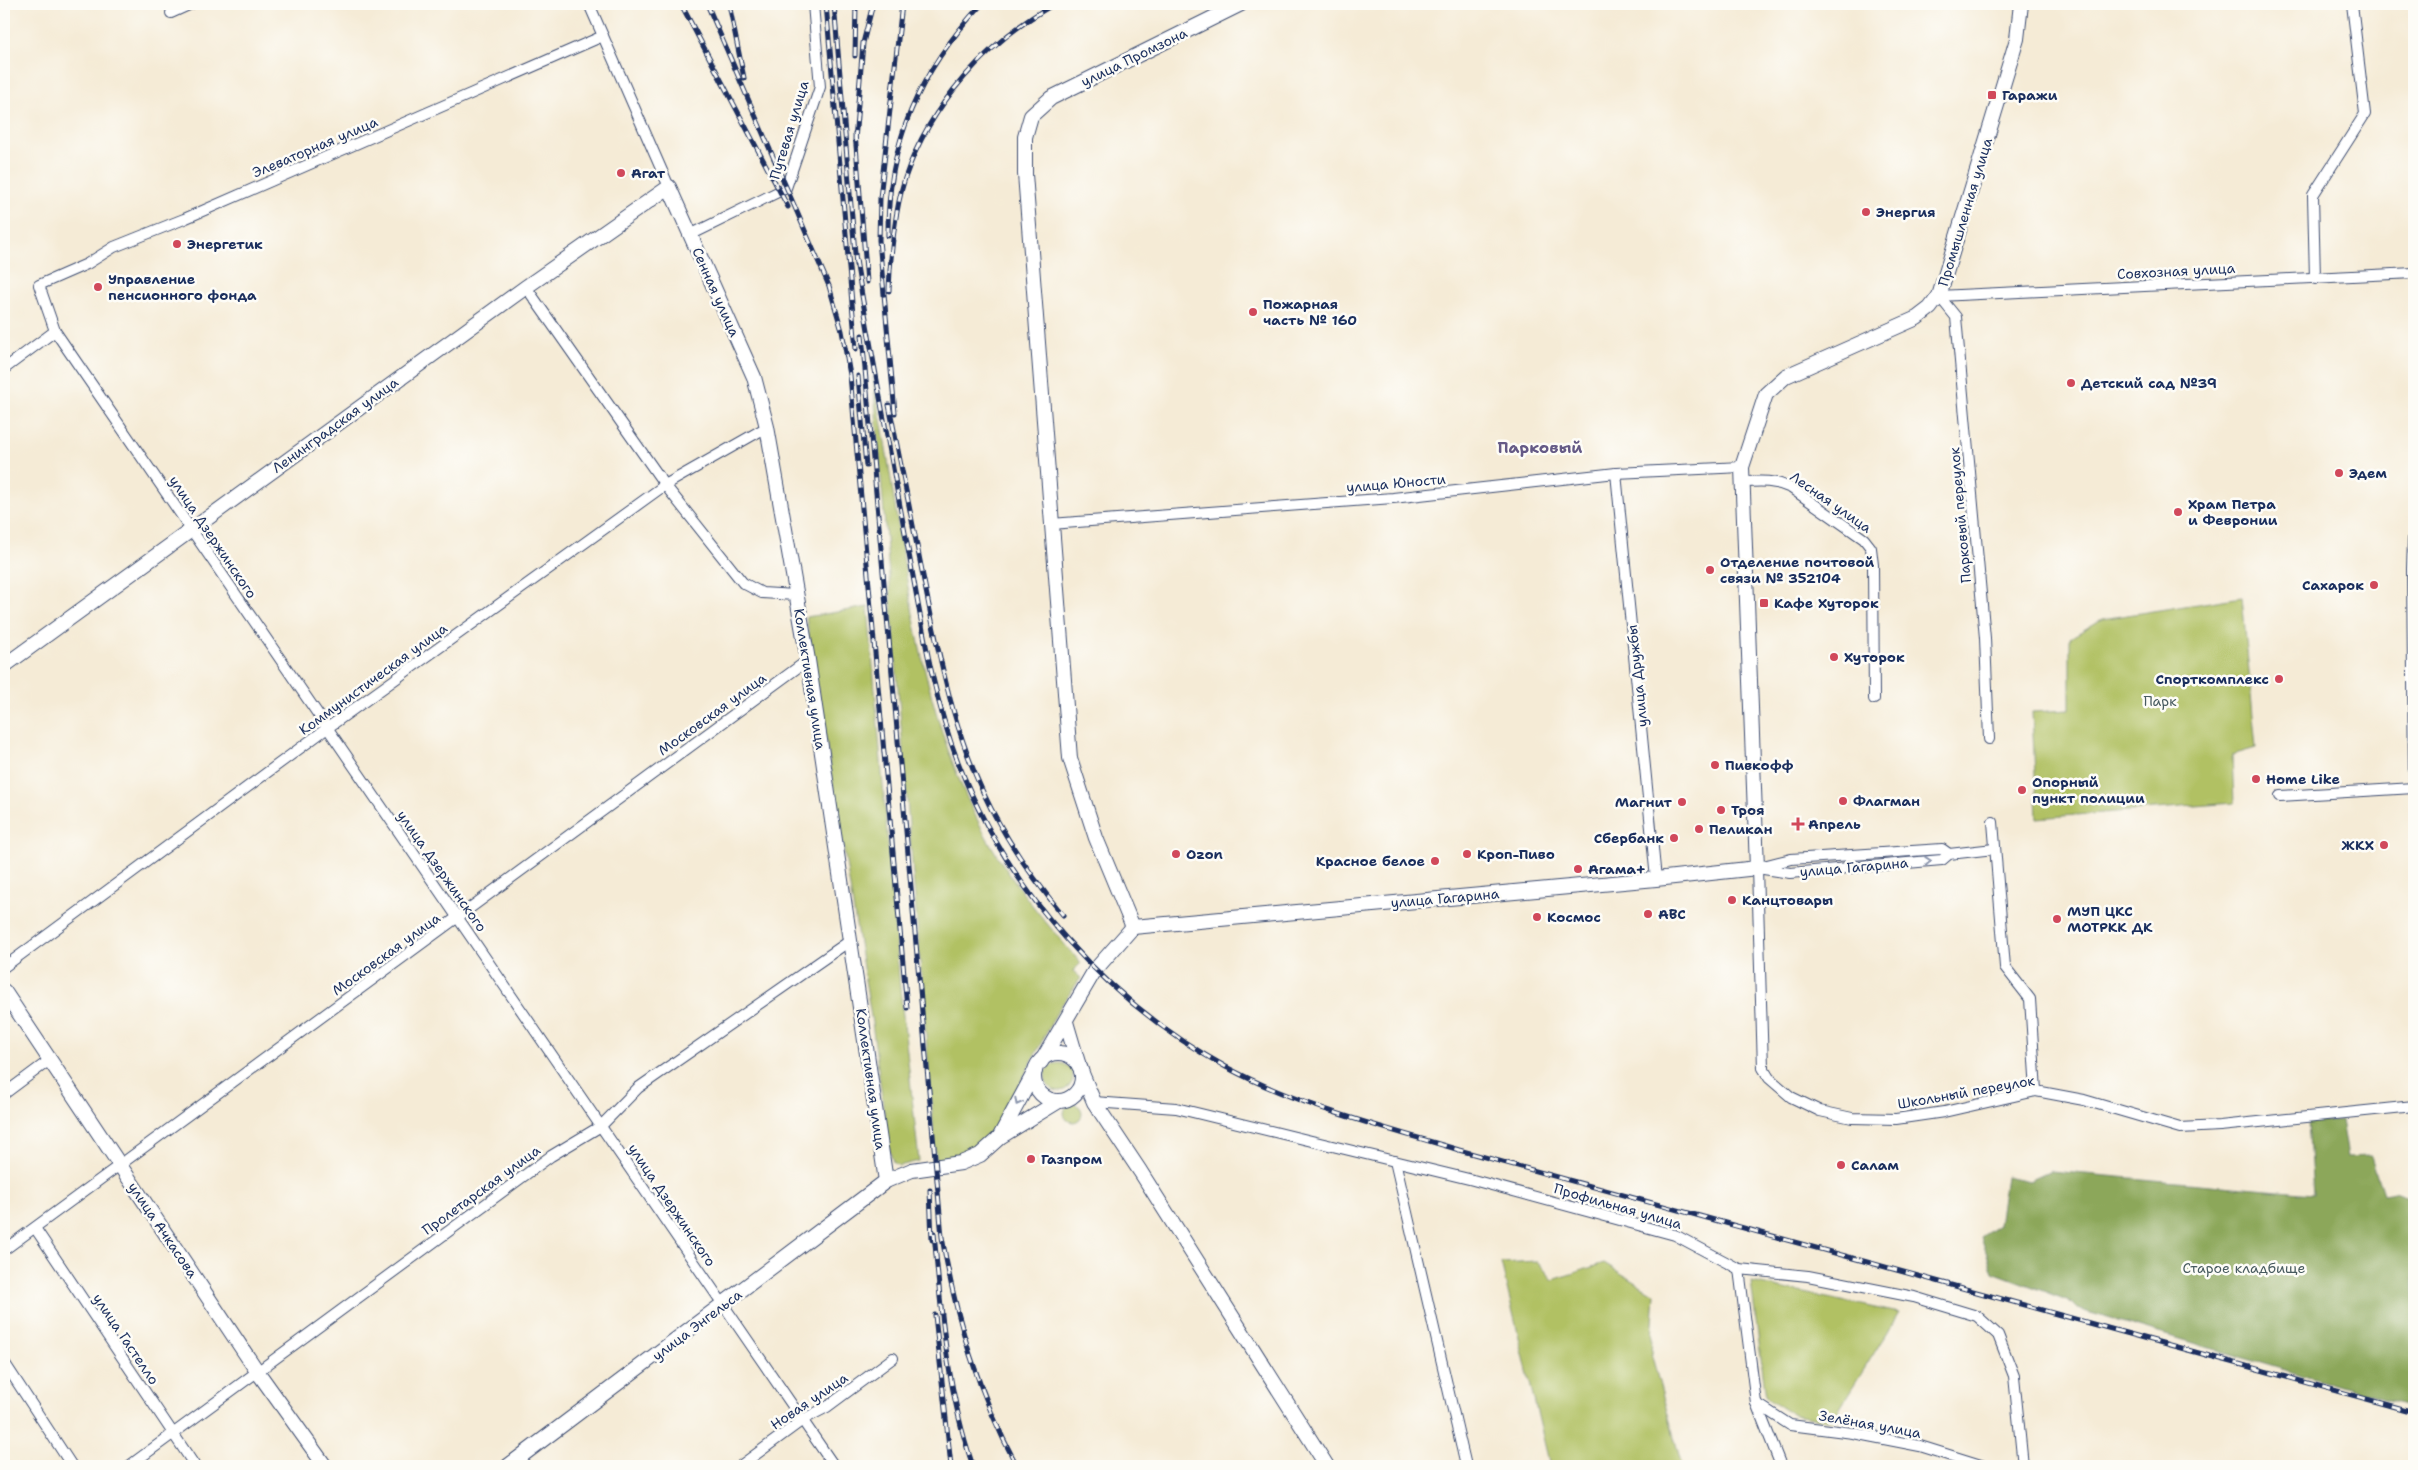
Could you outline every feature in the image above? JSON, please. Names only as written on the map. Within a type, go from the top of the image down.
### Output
[{"type":"main road","name":"улица Промзона","points":[[1051,524],[1025,174],[1025,138],[1031,116],[1051,98],[1241,4]]},
{"type":"main road","name":"Промышленная улица","points":[[1742,466],[1766,394],[1786,376],[1917,318],[1930,308],[1940,296],[2018,38],[2021,4]]},
{"type":"main road","name":"Сенная улица","points":[[669,187],[754,377],[767,427],[796,595]]},
{"type":"main road","name":"Ленинградская улица","points":[[4,666],[526,287],[669,187]]},
{"type":"main road","points":[[1742,466],[1758,868]]},
{"type":"main road","points":[[1000,1137],[1039,1065],[1095,970],[1133,927],[1096,838],[1070,758],[1051,524]]},
{"type":"main road","name":"Коллективная улица","points":[[796,595],[808,660],[886,1181]]},
{"type":"main road","name":"улица Гагарина","points":[[1133,927],[1656,880],[1758,868]]},
{"type":"main road","name":"улица Ачкасова","points":[[4,991],[257,1370],[325,1466]]},
{"type":"main road","points":[[1066,1022],[1080,1069],[1094,1102],[1140,1171],[1327,1466]]},
{"type":"main road","points":[[1000,1137],[1065,1099],[1080,1087],[1080,1069],[1072,1058],[1061,1054],[1050,1055],[1039,1065],[1035,1081],[1038,1090],[1048,1099],[1065,1099],[1094,1102]]},
{"type":"main road","name":"улица Энгельса","points":[[508,1466],[886,1181],[912,1170],[961,1163],[980,1155],[1000,1137]]},
{"type":"street","points":[[171,13],[191,4]]},
{"type":"street","name":"Сенная улица","points":[[589,4],[669,187]]},
{"type":"street","name":"Путевая улица","points":[[690,235],[786,188],[820,87],[813,4]]},
{"type":"street","points":[[2315,278],[2313,194],[2365,114],[2352,4]]},
{"type":"street","name":"Элеваторная улица","points":[[39,286],[87,264],[114,247],[184,219],[603,36]]},
{"type":"street","name":"Совхозная улица","points":[[1940,296],[2414,272]]},
{"type":"street","name":"улица Дзержинского","points":[[39,286],[55,331],[326,729],[804,1419],[834,1466]]},
{"type":"street","name":"Коллективная улица","points":[[526,287],[665,485],[743,583],[762,593],[796,595]]},
{"type":"street","name":"Парковый переулок","points":[[1940,296],[1956,316],[1985,638],[1989,738]]},
{"type":"street","points":[[4,369],[55,331]]},
{"type":"street","name":"Коммунистическая улица","points":[[4,967],[326,729],[665,485],[767,427]]},
{"type":"street","name":"улица Юности","points":[[1051,524],[1393,498],[1616,473],[1742,466]]},
{"type":"street","name":"улица Дружбы","points":[[1616,473],[1656,880]]},
{"type":"street","name":"Лесная улица","points":[[1743,482],[1766,480],[1779,482],[1791,488],[1864,539],[1871,548],[1875,602],[1874,699]]},
{"type":"street","points":[[2414,508],[2412,569],[2414,783]]},
{"type":"street","name":"Московская улица","points":[[4,1250],[458,919],[808,660]]},
{"type":"street","points":[[2280,796],[2414,788]]},
{"type":"street","points":[[1993,822],[2005,967],[2030,999],[2036,1091]]},
{"type":"street","name":"улица Гагарина","points":[[1758,868],[1791,859],[1942,849],[1949,854],[1994,849]]},
{"type":"street","name":"Школьный переулок","points":[[1758,868],[1763,1068],[1769,1078],[1791,1097],[1820,1111],[1852,1118],[1896,1119],[1961,1109],[2036,1091],[2084,1100],[2180,1128],[2220,1126],[2414,1106]]},
{"type":"street","name":"Пролетарская улица","points":[[129,1466],[173,1435],[257,1370],[551,1156],[602,1126],[638,1088],[851,940]]},
{"type":"street","points":[[4,1094],[51,1059]]},
{"type":"street","name":"Профильная улица","points":[[1094,1102],[1176,1108],[1675,1234],[1739,1269],[1808,1276],[1914,1297],[1977,1316],[1998,1335],[2014,1376],[2023,1466]]},
{"type":"street","points":[[1395,1162],[1466,1466]]},
{"type":"street","name":"улица Гастелло","points":[[34,1228],[195,1466]]},
{"type":"street","points":[[1739,1269],[1756,1403],[1781,1466]]},
{"type":"street","name":"Новая улица","points":[[740,1466],[804,1419],[827,1407],[893,1358]]},
{"type":"street","points":[[4,1362],[72,1466]]},
{"type":"street","name":"Зелёная улица","points":[[1756,1403],[1790,1425],[1854,1433],[1920,1446],[1984,1466]]},
{"type":"green space","points":[[873,377],[922,657],[936,711],[954,765],[986,837],[1010,875],[1051,929],[1081,963],[1073,971],[1081,978],[1058,1010],[1010,1104],[988,1136],[959,1157],[936,1160]]},
{"type":"green space","name":"Парк","points":[[2242,597],[2256,748],[2232,755],[2234,803],[2037,818],[2032,712],[2070,710],[2070,638],[2102,619]]},
{"type":"green space","points":[[868,607],[900,988],[919,1161],[899,1166],[893,1162],[889,1149],[872,1023],[806,617]]},
{"type":"green space","points":[[1059,1063],[1069,1067],[1073,1077],[1069,1087],[1059,1091],[1049,1087],[1045,1077],[1049,1067]]},
{"type":"green space","points":[[1069,1104],[1077,1104],[1082,1109],[1080,1120],[1069,1122],[1064,1117],[1064,1109]]},
{"type":"green space","name":"Старое кладбище","points":[[2341,1121],[2347,1157],[2371,1156],[2383,1194],[2395,1192],[2414,1199],[2414,1408],[2077,1309],[2068,1300],[1993,1272],[1981,1237],[1999,1225],[2006,1176],[2029,1181],[2051,1171],[2313,1194],[2308,1122]]},
{"type":"green space","points":[[1537,1261],[1553,1280],[1604,1263],[1655,1294],[1651,1353],[1682,1466],[1550,1466],[1501,1263]]},
{"type":"green space","points":[[1751,1282],[1899,1313],[1832,1421],[1794,1415],[1766,1397]]},
{"type":"railway","points":[[681,4],[788,207]]},
{"type":"railway","points":[[707,4],[829,286],[842,331],[850,375],[907,1008]]},
{"type":"railway","points":[[729,4],[744,78]]},
{"type":"railway","points":[[826,4],[856,349]]},
{"type":"railway","points":[[834,4],[856,265]]},
{"type":"railway","points":[[855,56],[856,4]]},
{"type":"railway","points":[[855,140],[863,43],[873,4]]},
{"type":"railway","points":[[895,413],[879,240],[880,198],[902,4]]},
{"type":"railway","points":[[888,236],[889,202],[893,170],[911,110],[924,82],[941,55],[982,4]]},
{"type":"railway","points":[[889,291],[894,234],[901,190],[916,151],[929,125],[945,100],[984,56],[1029,19],[1054,4]]},
{"type":"railway","points":[[855,133],[867,282]]},
{"type":"railway","points":[[856,260],[927,649],[940,706],[958,762],[979,809],[1004,854],[1033,897],[1065,938],[1101,975],[1140,1009],[1182,1040],[1226,1067],[1282,1093],[1340,1114],[1459,1150],[2414,1412]]},
{"type":"railway","points":[[862,335],[942,1237],[954,1297],[970,1355],[991,1411],[1017,1466]]},
{"type":"railway","points":[[858,376],[866,466]]},
{"type":"railway","points":[[889,405],[936,640],[951,704],[961,735],[972,766],[1000,825],[1030,872],[1063,915]]},
{"type":"railway","points":[[930,1190],[932,1240]]},
{"type":"railway","points":[[934,1233],[946,1351],[957,1409],[973,1466]]},
{"type":"railway","points":[[935,1315],[951,1466]]},
{"type":"place","name":"Гаражи","points":[[1992,95]]},
{"type":"place","name":"Агат","points":[[621,173]]},
{"type":"place","name":"Энергия","points":[[1866,212]]},
{"type":"place","name":"Энергетик","points":[[177,244]]},
{"type":"place","name":"Управление пенсионного фонда","points":[[98,287]]},
{"type":"place","name":"Пожарная часть № 160","points":[[1253,312]]},
{"type":"place","name":"Детский сад №39","points":[[2071,383]]},
{"type":"place","name":"Эдем","points":[[2339,473]]},
{"type":"place","name":"Храм Петра и Февронии","points":[[2178,512]]},
{"type":"place","name":"Отделение почтовой связи № 352104","points":[[1710,570]]},
{"type":"place","name":"Сахарок","points":[[2374,585]]},
{"type":"place","name":"Кафе Хуторок","points":[[1764,603]]},
{"type":"place","name":"Хуторок","points":[[1834,657]]},
{"type":"place","name":"Спорткомплекс","points":[[2279,679]]},
{"type":"place","name":"Пивкофф","points":[[1715,765]]},
{"type":"place","name":"Home Like","points":[[2256,779]]},
{"type":"place","name":"Опорный пункт полиции","points":[[2022,790]]},
{"type":"place","name":"Флагман","points":[[1843,801]]},
{"type":"place","name":"Магнит","points":[[1682,802]]},
{"type":"place","name":"Троя","points":[[1721,810]]},
{"type":"place","name":"Апрель","points":[[1798,824]]},
{"type":"place","name":"Пеликан","points":[[1699,829]]},
{"type":"place","name":"Сбербанк","points":[[1674,838]]},
{"type":"place","name":"ЖКХ","points":[[2384,845]]},
{"type":"place","name":"Ozon","points":[[1176,854]]},
{"type":"place","name":"Кроп-Пиво","points":[[1467,854]]},
{"type":"place","name":"Красное белое","points":[[1435,861]]},
{"type":"place","name":"Агама+","points":[[1578,869]]},
{"type":"place","name":"Канцтовары","points":[[1732,900]]},
{"type":"place","name":"ABC","points":[[1648,914]]},
{"type":"place","name":"Космос","points":[[1537,917]]},
{"type":"place","name":"МУП ЦКС МОТРКК ДК","points":[[2057,919]]},
{"type":"place","name":"Газпром","points":[[1031,1159]]},
{"type":"place","name":"Салам","points":[[1841,1165]]},
{"type":"district","name":"Парковый","points":[[1540,447]]}]
